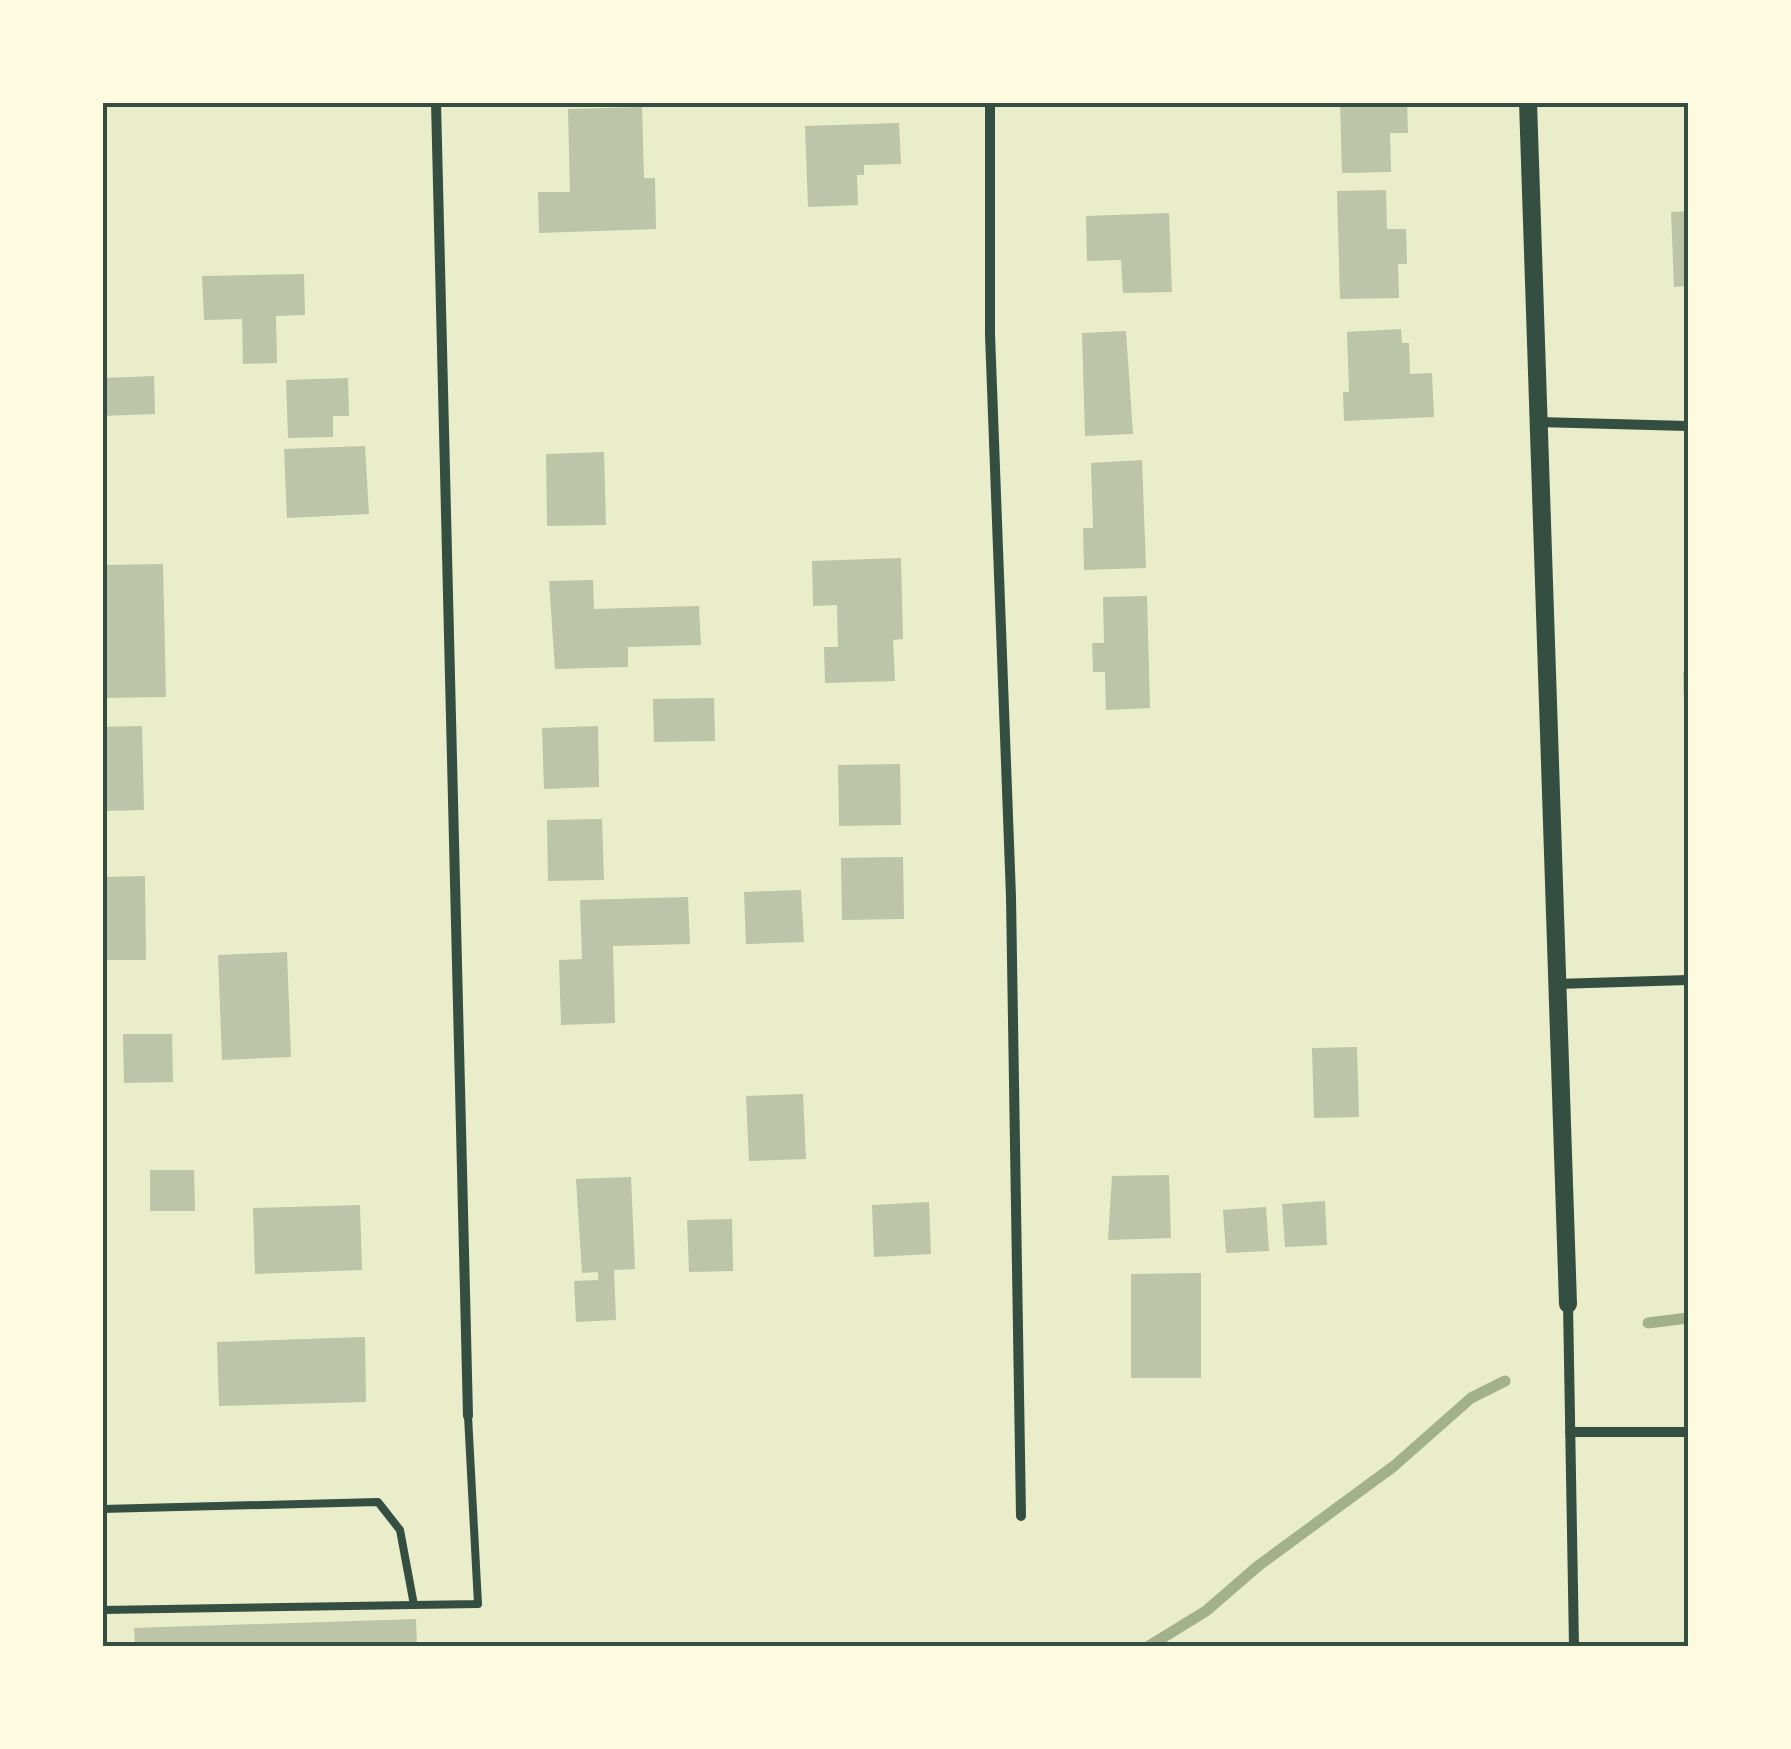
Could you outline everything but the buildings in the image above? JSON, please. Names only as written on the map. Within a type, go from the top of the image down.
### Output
[{"type":"street","points":[[436,102],[468,1416]]},
{"type":"street","points":[[990,102],[990,334],[1010,897],[1021,1516]]},
{"type":"street","points":[[1528,102],[1568,1304],[1574,1646]]},
{"type":"street","points":[[1537,422],[1688,426]]},
{"type":"street","points":[[1556,984],[1688,980]]},
{"type":"street","points":[[1570,1432],[1688,1432]]},
{"type":"lane","points":[[102,1610],[478,1604],[468,1416]]},
{"type":"lane","points":[[102,1509],[378,1502],[400,1530],[414,1605]]},
{"type":"waterway","points":[[1648,1323],[1688,1318]]},
{"type":"waterway","points":[[1149,1646],[1206,1611],[1258,1566],[1394,1466],[1471,1398],[1505,1381]]}]
